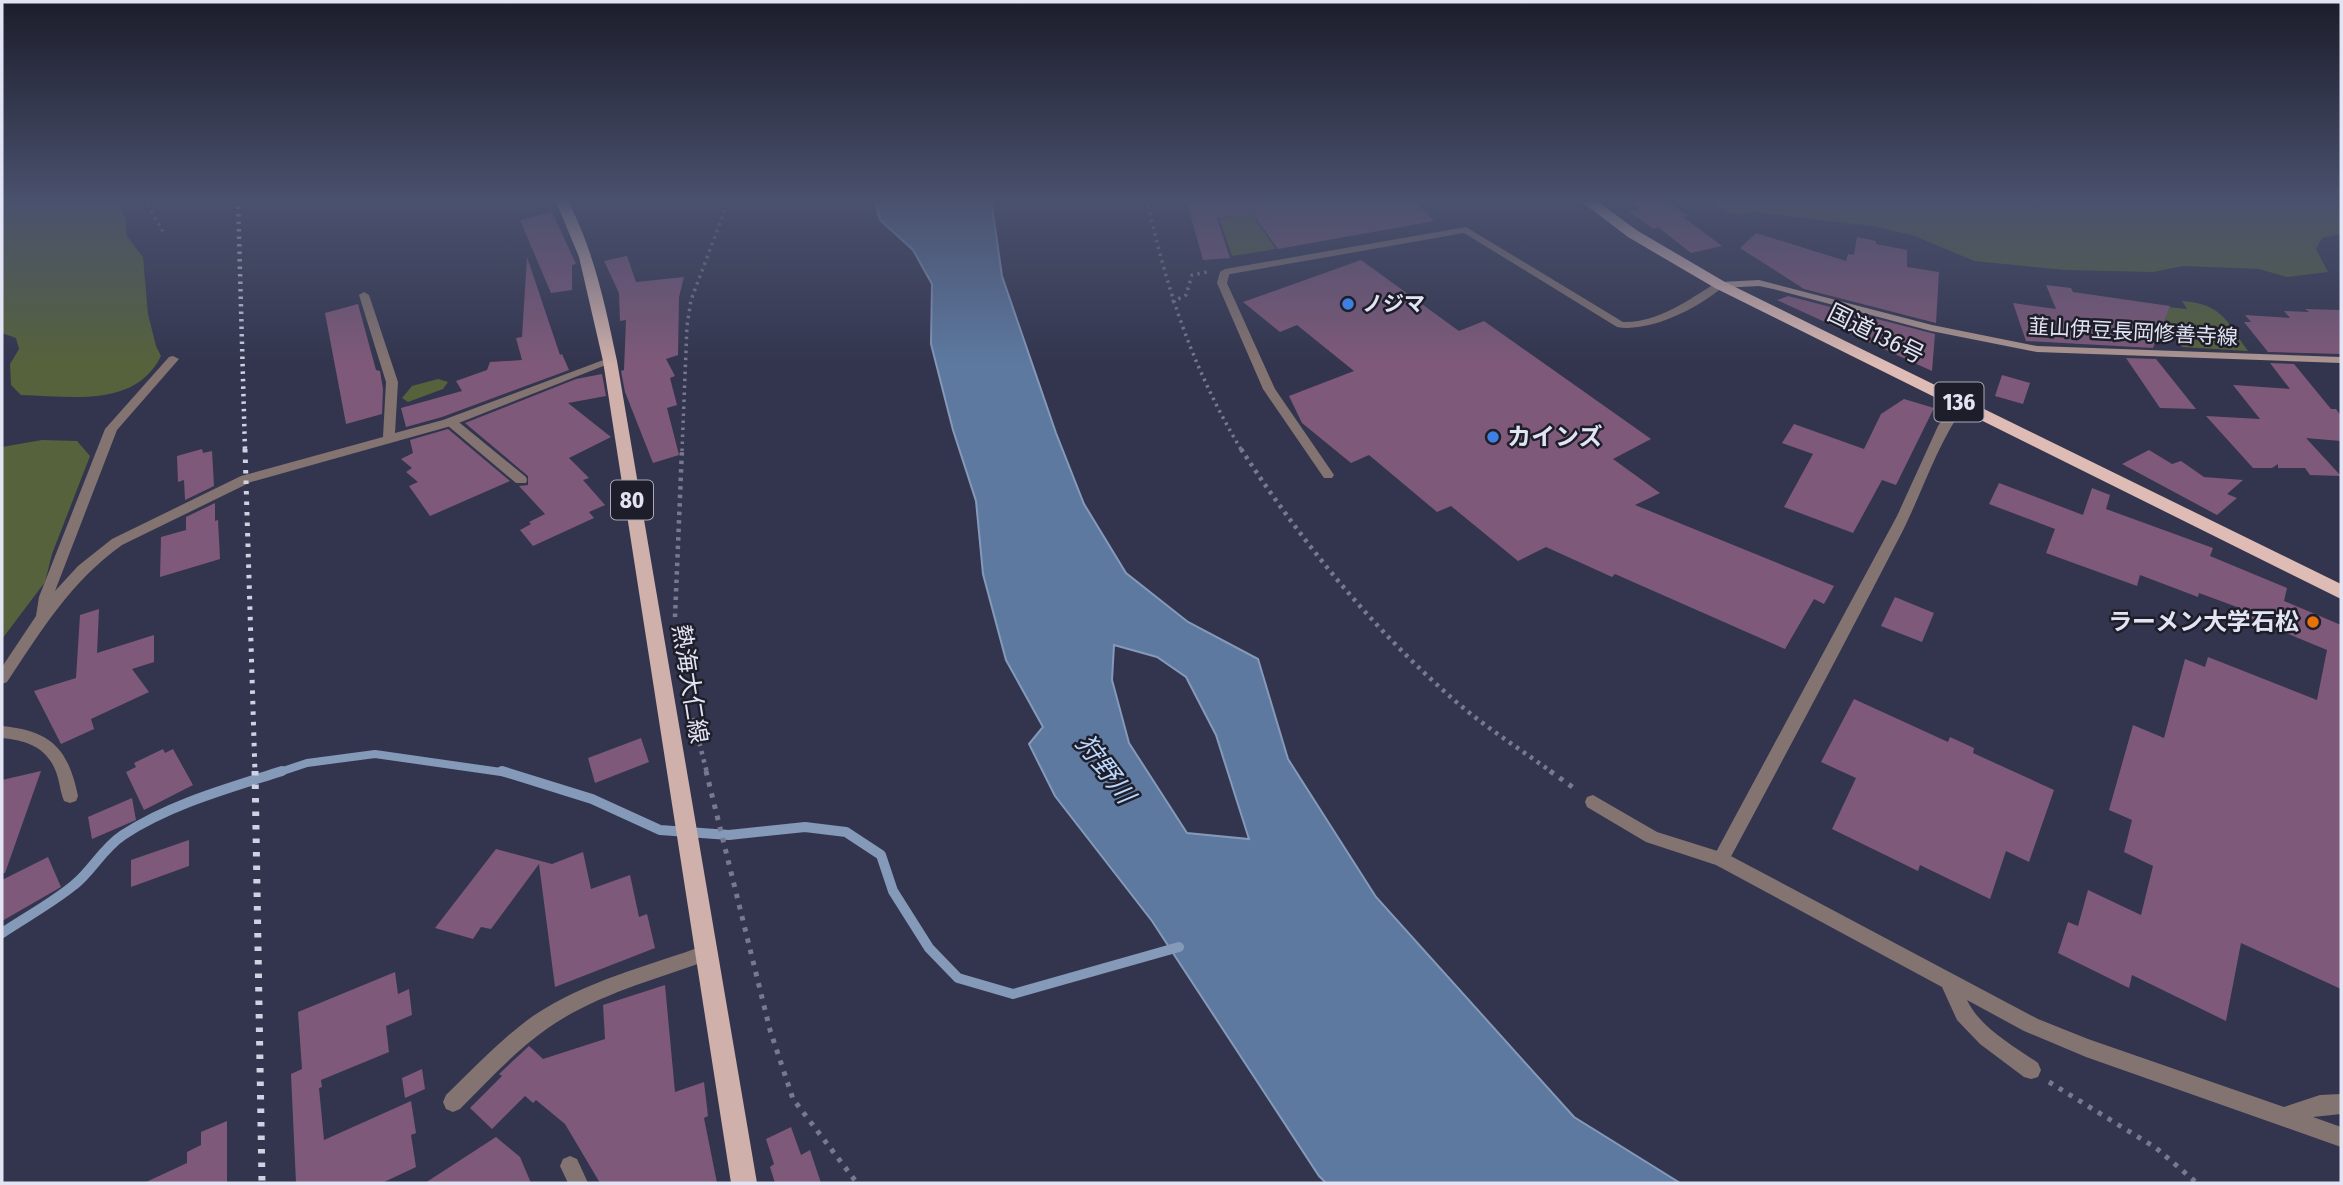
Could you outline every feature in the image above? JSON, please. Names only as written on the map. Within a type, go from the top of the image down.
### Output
[{"type":"highway","name":"国道136号","points":[[1668,254],[1720,285],[2341,592]]},
{"type":"main road","name":"熱海大仁線","points":[[585,254],[592,275],[610,361],[744,1183]]},
{"type":"main road","name":"韮山伊豆長岡修善寺線","points":[[1720,285],[1759,283],[1774,286],[1931,328],[2037,349],[2341,360]]},
{"type":"street","points":[[1327,254],[1225,272],[1222,283],[1269,389],[1328,475]]},
{"type":"street","points":[[1506,254],[1621,325],[1633,327],[1653,321],[1720,285]]},
{"type":"street","points":[[364,295],[392,382],[389,440]]},
{"type":"street","points":[[43,618],[46,597],[111,429],[173,359]]},
{"type":"street","points":[[2,678],[43,618],[91,561],[117,542],[246,479],[451,422],[610,361]]},
{"type":"street","points":[[1721,859],[1917,491],[1949,414],[1961,403]]},
{"type":"street","points":[[451,422],[521,480]]},
{"type":"street","points":[[2,732],[33,737],[50,748],[63,762],[71,796]]},
{"type":"street","points":[[1593,802],[1652,837],[1721,859],[2031,1025],[2086,1048],[2341,1137]]},
{"type":"street","points":[[453,1102],[526,1034],[554,1014],[590,996],[706,953]]},
{"type":"street","points":[[1947,980],[1964,1014],[1987,1038],[2031,1070]]},
{"type":"street","points":[[2287,1116],[2320,1105],[2341,1104]]},
{"type":"path","points":[[677,630],[687,326],[691,300],[708,254]]},
{"type":"path","points":[[1158,254],[1172,302],[1214,405],[1285,518],[1333,577],[1384,632],[1461,705],[1593,802]]},
{"type":"path","points":[[1172,302],[1186,295],[1192,275],[1225,272]]},
{"type":"path","points":[[692,715],[770,1030],[793,1099],[857,1183]]},
{"type":"path","points":[[2031,1070],[2156,1148],[2197,1183]]},
{"type":"green space","points":[[2,254],[141,254],[148,314],[161,356],[149,373],[135,385],[118,392],[80,397],[21,395],[11,385],[10,364],[19,349],[16,338],[2,333]]},
{"type":"green space","points":[[1958,254],[2319,254],[2328,272],[2287,277],[2259,269],[2183,266],[2153,272],[2064,270],[1974,261]]},
{"type":"green space","points":[[2182,301],[2215,310],[2248,351],[2182,347],[2172,335],[2170,325],[2154,314],[2158,306],[2187,309]]},
{"type":"green space","points":[[438,379],[448,382],[443,389],[408,402],[402,398],[412,386]]},
{"type":"green space","points":[[42,440],[77,441],[90,456],[52,554],[45,582],[2,639],[2,447]]},
{"type":"water","name":"狩野川","points":[[915,254],[999,254],[1002,276],[1056,433],[1084,504],[1126,573],[1188,622],[1258,659],[1288,759],[1376,897],[1574,1117],[1680,1183],[1326,1183],[1319,1176],[1152,921],[1055,796],[1029,744],[1043,727],[1006,660],[983,574],[976,501],[953,430],[931,344],[932,284]],"holes":[[[1114,645],[1157,657],[1186,677],[1216,735],[1249,839],[1187,833],[1129,743],[1112,680]]]},
{"type":"building","points":[[535,254],[572,254],[576,264],[572,265],[572,290],[551,293]]},
{"type":"building","points":[[1201,254],[1229,254],[1230,258],[1203,260]]},
{"type":"building","points":[[1750,254],[1824,254],[1846,261],[1848,254],[1907,254],[1907,267],[1939,272],[1936,323],[1804,289]]},
{"type":"building","points":[[627,256],[636,282],[684,277],[679,297],[678,355],[666,359],[675,376],[670,378],[677,405],[667,408],[679,455],[653,463],[625,392],[621,371],[624,370],[626,320],[620,321],[619,293],[604,261]]},
{"type":"building","points":[[527,257],[560,355],[562,354],[569,370],[442,417],[406,427],[401,408],[462,391],[456,381],[487,370],[490,362],[522,360],[516,338],[522,337]]},
{"type":"building","points":[[1361,260],[1459,331],[1484,321],[1651,439],[1613,459],[1660,493],[1635,505],[1834,586],[1824,604],[1814,599],[1785,649],[1615,574],[1612,577],[1546,547],[1518,561],[1451,506],[1437,512],[1369,455],[1351,463],[1302,423],[1289,396],[1354,371],[1297,325],[1280,332],[1243,302]]},
{"type":"building","points":[[2046,285],[2071,288],[2073,292],[2170,306],[2153,348],[2026,341],[2013,303],[2056,309]]},
{"type":"building","points":[[1788,296],[1935,334],[1932,371],[1777,300]]},
{"type":"building","points":[[358,304],[376,370],[380,371],[383,389],[382,414],[346,424],[325,313]]},
{"type":"building","points":[[2305,309],[2341,310],[2341,354],[2268,352],[2244,322],[2251,322],[2245,315],[2290,318],[2284,311],[2309,312]]},
{"type":"building","points":[[2126,358],[2156,359],[2196,409],[2160,408]]},
{"type":"building","points":[[2270,363],[2294,364],[2331,409],[2336,409],[2341,416],[2341,441],[2306,438],[2341,476],[2310,475],[2305,468],[2278,468],[2278,464],[2272,468],[2253,468],[2206,416],[2260,419],[2233,385],[2290,389]]},
{"type":"building","points":[[602,374],[606,396],[568,403],[611,437],[569,458],[589,478],[583,480],[605,505],[589,512],[594,518],[533,546],[520,530],[545,514],[519,486],[528,485],[528,476],[465,423],[576,379]]},
{"type":"building","points":[[2002,375],[2030,383],[2023,404],[1995,396]]},
{"type":"building","points":[[1904,399],[1934,408],[1896,485],[1882,480],[1853,533],[1784,507],[1813,454],[1782,443],[1794,424],[1864,449],[1881,414]]},
{"type":"building","points":[[448,429],[510,481],[430,516],[409,486],[418,482],[406,472],[412,468],[401,459],[413,453],[410,440]]},
{"type":"building","points":[[202,449],[203,453],[212,451],[214,486],[185,500],[184,480],[178,482],[177,456]]},
{"type":"building","points":[[2149,450],[2172,464],[2181,461],[2204,477],[2243,480],[2227,494],[2237,498],[2217,515],[2122,464]]},
{"type":"building","points":[[1999,483],[2083,515],[2092,488],[2110,495],[2106,509],[2213,548],[2210,556],[2287,588],[2284,601],[2341,625],[2341,989],[2241,943],[2226,1021],[2132,975],[2129,988],[2058,953],[2068,922],[2078,926],[2088,890],[2141,915],[2153,866],[2124,852],[2132,820],[2109,810],[2133,725],[2164,738],[2185,659],[2205,667],[2208,657],[2317,700],[2327,650],[2235,612],[2237,607],[2199,593],[2198,597],[2140,575],[2137,586],[2046,553],[2055,529],[1989,504]]},
{"type":"building","points":[[215,503],[220,559],[160,577],[161,537],[186,530],[186,517]]},
{"type":"building","points":[[1895,597],[1934,613],[1922,642],[1881,626]]},
{"type":"building","points":[[99,609],[97,653],[154,635],[154,662],[132,669],[149,692],[91,719],[94,729],[61,744],[34,691],[76,678],[80,615]]},
{"type":"building","points":[[1854,699],[1948,742],[1950,737],[1974,748],[1973,753],[2054,790],[2029,862],[2006,851],[1990,899],[1920,865],[1918,871],[1832,829],[1856,778],[1821,762]]},
{"type":"building","points":[[641,738],[649,762],[595,783],[588,758]]},
{"type":"building","points":[[163,749],[165,753],[173,749],[193,785],[144,810],[126,772],[136,767],[134,763]]},
{"type":"building","points":[[41,771],[5,873],[2,873],[2,780]]},
{"type":"building","points":[[132,798],[136,820],[92,839],[88,817]]},
{"type":"building","points":[[189,840],[189,866],[131,887],[131,860]]},
{"type":"building","points":[[496,849],[552,864],[583,852],[591,889],[630,875],[639,917],[647,914],[655,948],[555,987],[539,864],[491,929],[481,927],[473,939],[435,928]]},
{"type":"building","points":[[48,857],[61,887],[2,921],[2,880]]},
{"type":"building","points":[[395,972],[398,994],[409,989],[412,1015],[386,1026],[389,1052],[321,1080],[322,1087],[319,1088],[324,1140],[411,1101],[416,1133],[411,1135],[416,1167],[382,1183],[296,1183],[291,1074],[302,1069],[298,1012]]},
{"type":"building","points":[[665,985],[675,1092],[704,1082],[708,1116],[704,1118],[717,1183],[600,1183],[565,1124],[536,1100],[533,1103],[525,1096],[492,1129],[470,1108],[502,1076],[499,1074],[529,1046],[543,1059],[605,1039],[603,1005]]},
{"type":"building","points":[[422,1069],[425,1089],[405,1098],[402,1078]]},
{"type":"building","points":[[227,1121],[227,1183],[144,1183],[187,1163],[187,1152],[201,1145],[201,1132]]},
{"type":"building","points":[[791,1127],[801,1155],[810,1150],[821,1183],[775,1183],[770,1167],[774,1164],[766,1139]]},
{"type":"building","points":[[496,1137],[520,1157],[531,1183],[425,1183]]},
{"type":"waterway","points":[[277,773],[307,763],[375,754],[508,773]]},
{"type":"waterway","points":[[2,933],[74,885],[116,841],[141,824],[200,798],[282,771]]},
{"type":"waterway","points":[[502,771],[592,799],[660,830],[729,835],[805,827],[846,832],[881,855],[893,891],[929,948],[958,978],[1013,994],[1179,947]]},
{"type":"railway","points":[[240,254],[245,451]]},
{"type":"railway","points":[[245,449],[255,773]]},
{"type":"railway","points":[[255,771],[262,1183]]},
{"type":"place","name":"ノジマ","points":[[1348,304]]},
{"type":"place","name":"カインズ","points":[[1493,437]]},
{"type":"place","name":"ラーメン大学石松","points":[[2313,622]]}]
